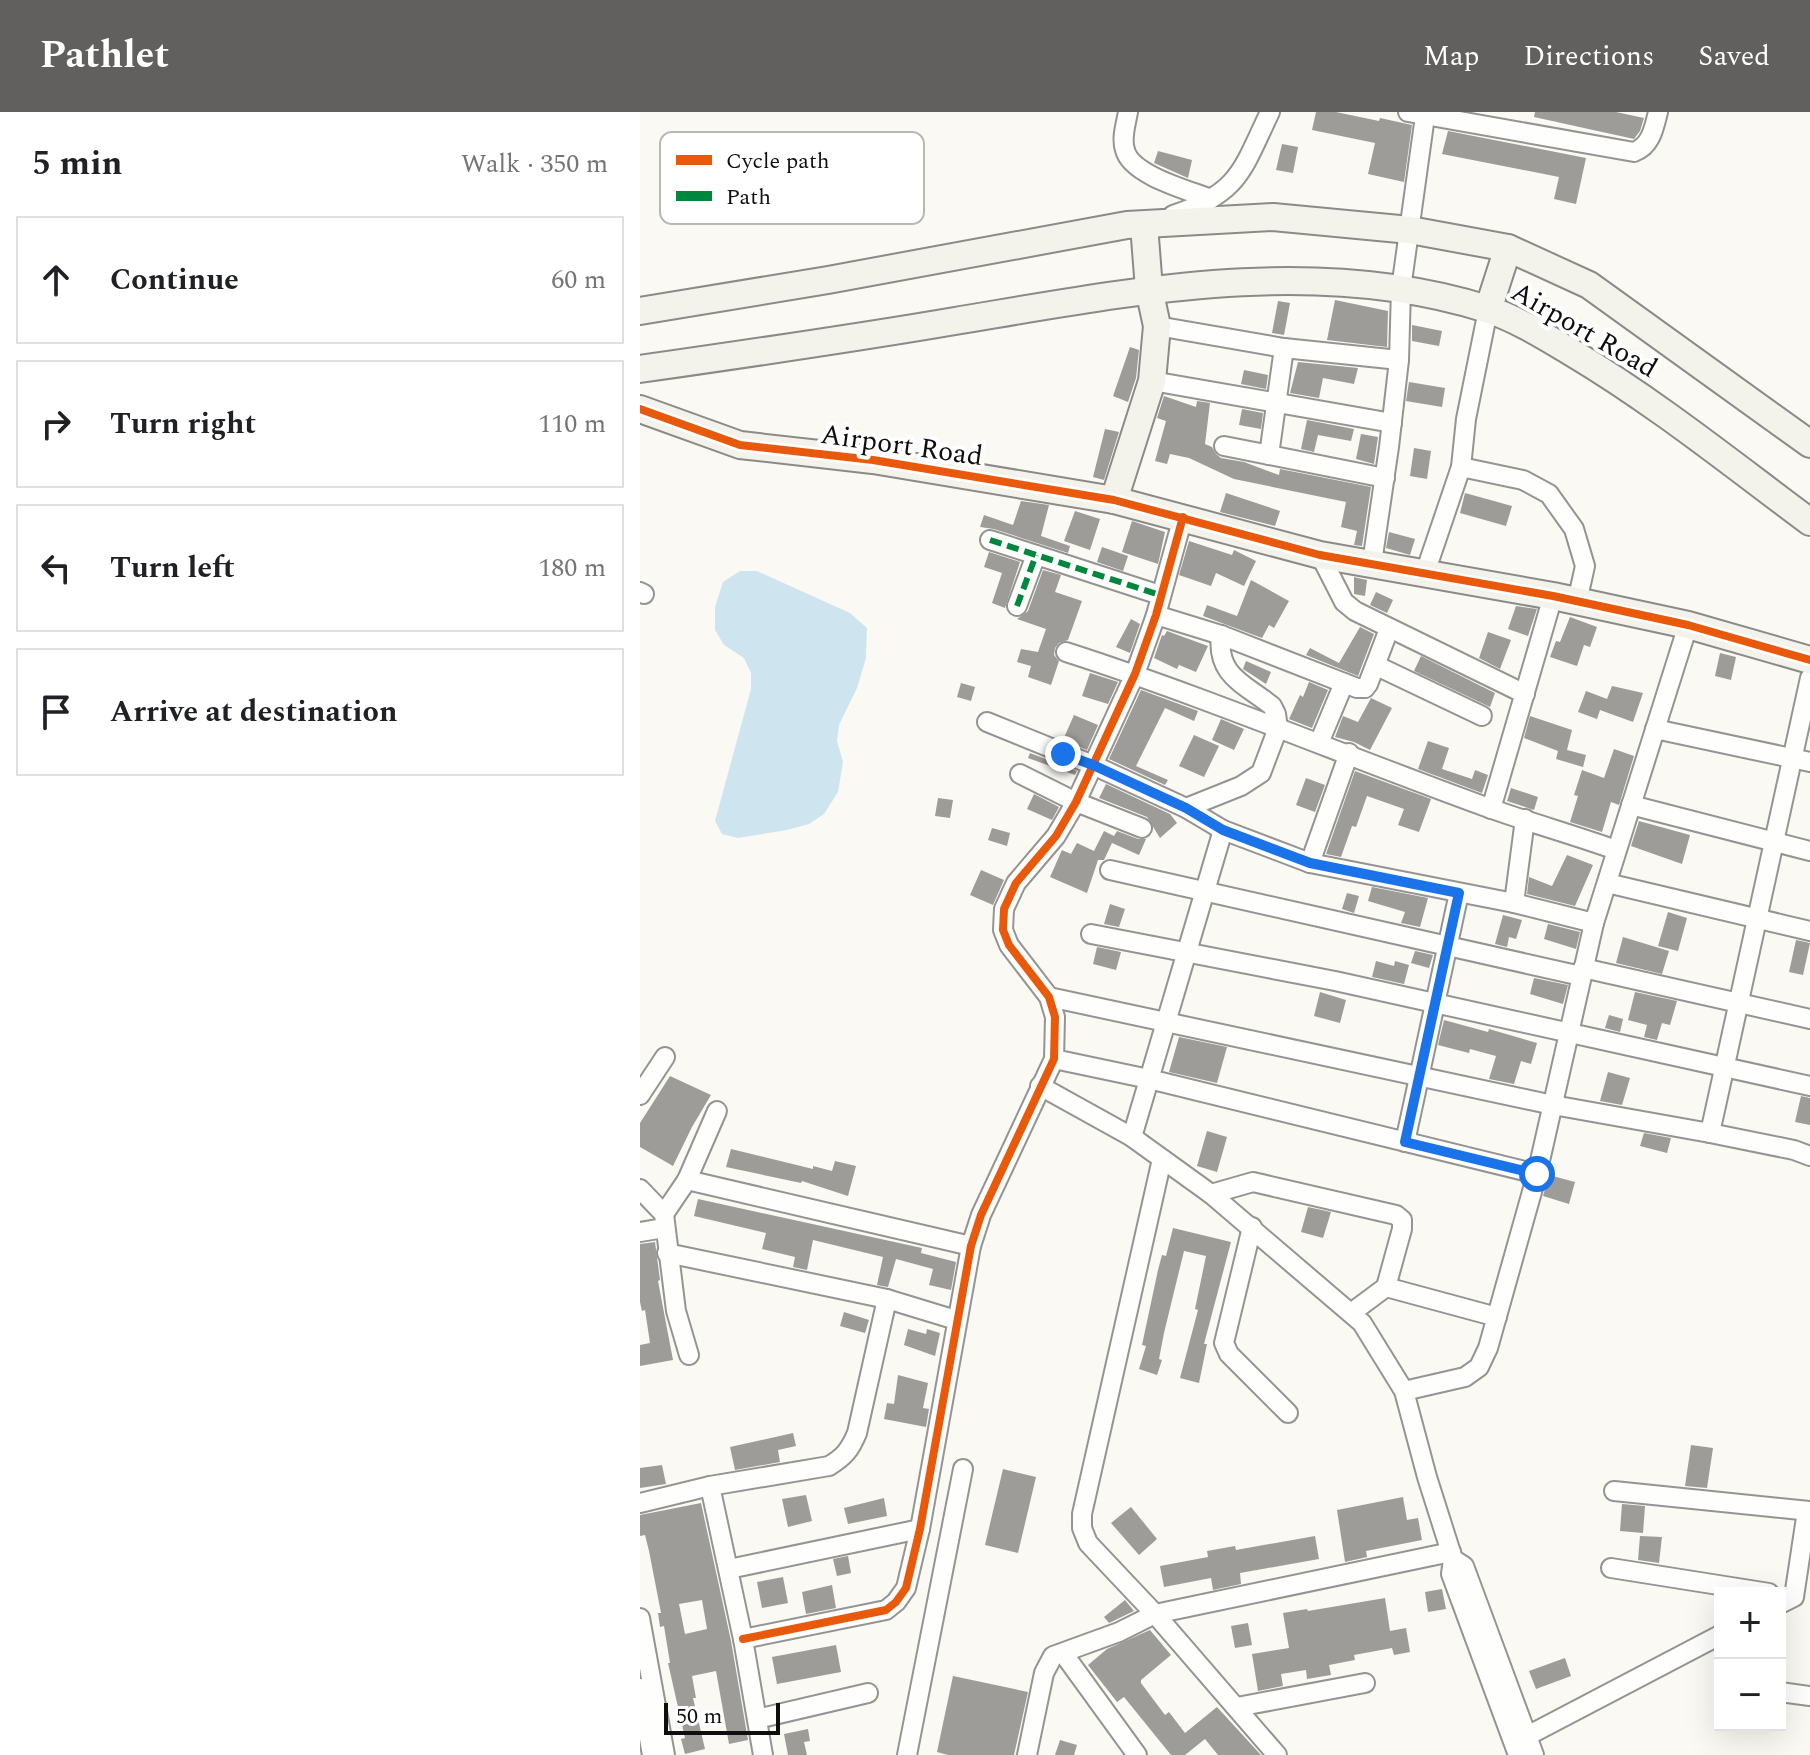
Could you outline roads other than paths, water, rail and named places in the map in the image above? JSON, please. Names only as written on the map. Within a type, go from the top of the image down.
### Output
[{"type":"main road","name":"Airport Road","points":[[640,311],[1127,225],[1273,217],[1410,230],[1508,248],[1589,285],[1810,444]]},
{"type":"main road","points":[[1114,500],[1152,381],[1157,326],[1149,289],[1144,225]]},
{"type":"main road","points":[[1488,310],[1508,248]]},
{"type":"main road","name":"Airport Road","points":[[640,369],[827,343],[1149,289],[1281,279],[1401,289],[1488,310],[1534,330],[1626,385],[1810,522]]},
{"type":"main road","name":"Airport Road","points":[[640,409],[740,445],[873,460],[1114,500],[1320,555],[1565,599],[1688,625],[1810,660]]},
{"type":"street","points":[[1128,112],[1123,144],[1125,154],[1139,170],[1211,199]]},
{"type":"street","points":[[1144,225],[1196,208],[1231,185],[1270,112]]},
{"type":"street","points":[[1372,563],[1399,360],[1401,289],[1410,230],[1416,114],[1634,152],[1641,149],[1653,133],[1658,112]]},
{"type":"street","points":[[1425,573],[1461,467],[1466,419],[1488,310]]},
{"type":"street","points":[[1157,326],[1284,348],[1399,360]]},
{"type":"street","points":[[1269,455],[1284,348]]},
{"type":"street","points":[[1152,381],[1392,423]]},
{"type":"street","points":[[1224,446],[1385,478]]},
{"type":"street","points":[[1461,467],[1523,480],[1549,494],[1574,529],[1585,566],[1565,599],[1525,694],[1491,809]]},
{"type":"street","points":[[743,1639],[886,1610],[906,1588],[920,1529],[971,1246],[981,1215],[1054,1059],[1055,1017],[1049,997],[1009,945],[1003,930],[1004,909],[1016,883],[1056,836],[1076,802],[1135,674],[1156,615],[1183,517]]},
{"type":"street","points":[[990,540],[1160,595]]},
{"type":"street","points":[[1017,606],[1036,555]]},
{"type":"street","points":[[1320,555],[1344,602],[1389,629],[1525,694]]},
{"type":"street","points":[[1156,615],[1221,635],[1357,688],[1365,688],[1377,666],[1389,629]]},
{"type":"street","points":[[1404,1391],[1465,1377],[1479,1367],[1488,1348],[1537,1174],[1594,923],[1688,625]]},
{"type":"street","points":[[1186,808],[1241,786],[1261,773],[1278,728],[1272,706],[1228,671],[1219,649],[1221,635]]},
{"type":"street","points":[[1066,652],[1135,674],[1349,753],[1491,809],[1616,850]]},
{"type":"street","points":[[1377,666],[1482,716]]},
{"type":"street","points":[[1710,1133],[1774,843],[1801,760],[1810,678]]},
{"type":"street","points":[[1319,743],[1344,683]]},
{"type":"street","points":[[987,722],[1093,765],[1186,808],[1223,830],[1310,863],[1514,903],[1594,923]]},
{"type":"street","points":[[1655,729],[1801,760]]},
{"type":"street","points":[[1310,863],[1349,753]]},
{"type":"street","points":[[1020,774],[1076,802],[1142,828]]},
{"type":"street","points":[[1631,805],[1810,851]]},
{"type":"street","points":[[1514,903],[1525,819]]},
{"type":"street","points":[[1132,1137],[1223,830]]},
{"type":"street","points":[[1110,870],[1449,946],[1810,1019]]},
{"type":"street","points":[[1607,883],[1810,931]]},
{"type":"street","points":[[1405,1142],[1459,893]]},
{"type":"street","points":[[1091,934],[1436,1003],[1810,1086]]},
{"type":"street","points":[[1049,997],[1553,1105],[1710,1133],[1810,1156]]},
{"type":"street","points":[[640,1095],[665,1057]]},
{"type":"street","points":[[1054,1059],[1149,1079],[1537,1174]]},
{"type":"street","points":[[1040,1086],[1132,1137],[1211,1194],[1351,1313],[1368,1332],[1404,1391],[1452,1555],[1451,1574],[1518,1755]]},
{"type":"street","points":[[640,1232],[664,1221],[687,1180],[717,1111]]},
{"type":"street","points":[[1162,1159],[1082,1514],[1082,1528],[1088,1543],[1155,1614],[1276,1755]]},
{"type":"street","points":[[687,1180],[971,1246]]},
{"type":"street","points":[[1211,1194],[1253,1182],[1396,1215],[1402,1220],[1386,1287],[1351,1313]]},
{"type":"street","points":[[640,1189],[664,1221],[676,1311],[689,1355]]},
{"type":"street","points":[[1252,1227],[1224,1343],[1229,1354],[1288,1413]]},
{"type":"street","points":[[667,1253],[887,1299],[956,1320]]},
{"type":"street","points":[[1386,1287],[1497,1317]]},
{"type":"street","points":[[640,1503],[710,1486],[829,1466],[849,1452],[857,1433],[887,1299]]},
{"type":"street","points":[[907,1755],[963,1469]]},
{"type":"street","points":[[710,1486],[743,1639],[763,1755]]},
{"type":"street","points":[[1614,1491],[1808,1511],[1791,1599]]},
{"type":"street","points":[[729,1569],[920,1529]]},
{"type":"street","points":[[1027,1755],[1047,1664],[1053,1656],[1155,1614],[1452,1555]]},
{"type":"street","points":[[1452,1555],[1464,1566],[1534,1755]]},
{"type":"street","points":[[1611,1568],[1731,1587]]},
{"type":"street","points":[[640,1618],[665,1755]]},
{"type":"street","points":[[1527,1736],[1714,1638]]},
{"type":"street","points":[[1063,1653],[1137,1755]]},
{"type":"street","points":[[1237,1707],[1365,1683]]},
{"type":"street","points":[[640,1688],[644,1735],[652,1755]]},
{"type":"street","points":[[757,1719],[868,1693]]},
{"type":"street","points":[[1786,1693],[1810,1696]]},
{"type":"water","points":[[740,571],[757,571],[850,613],[867,628],[866,658],[857,688],[839,725],[837,741],[843,762],[838,792],[824,814],[809,824],[738,838],[722,834],[715,821],[751,689],[751,673],[744,658],[724,645],[715,630],[715,607],[723,582]]}]
